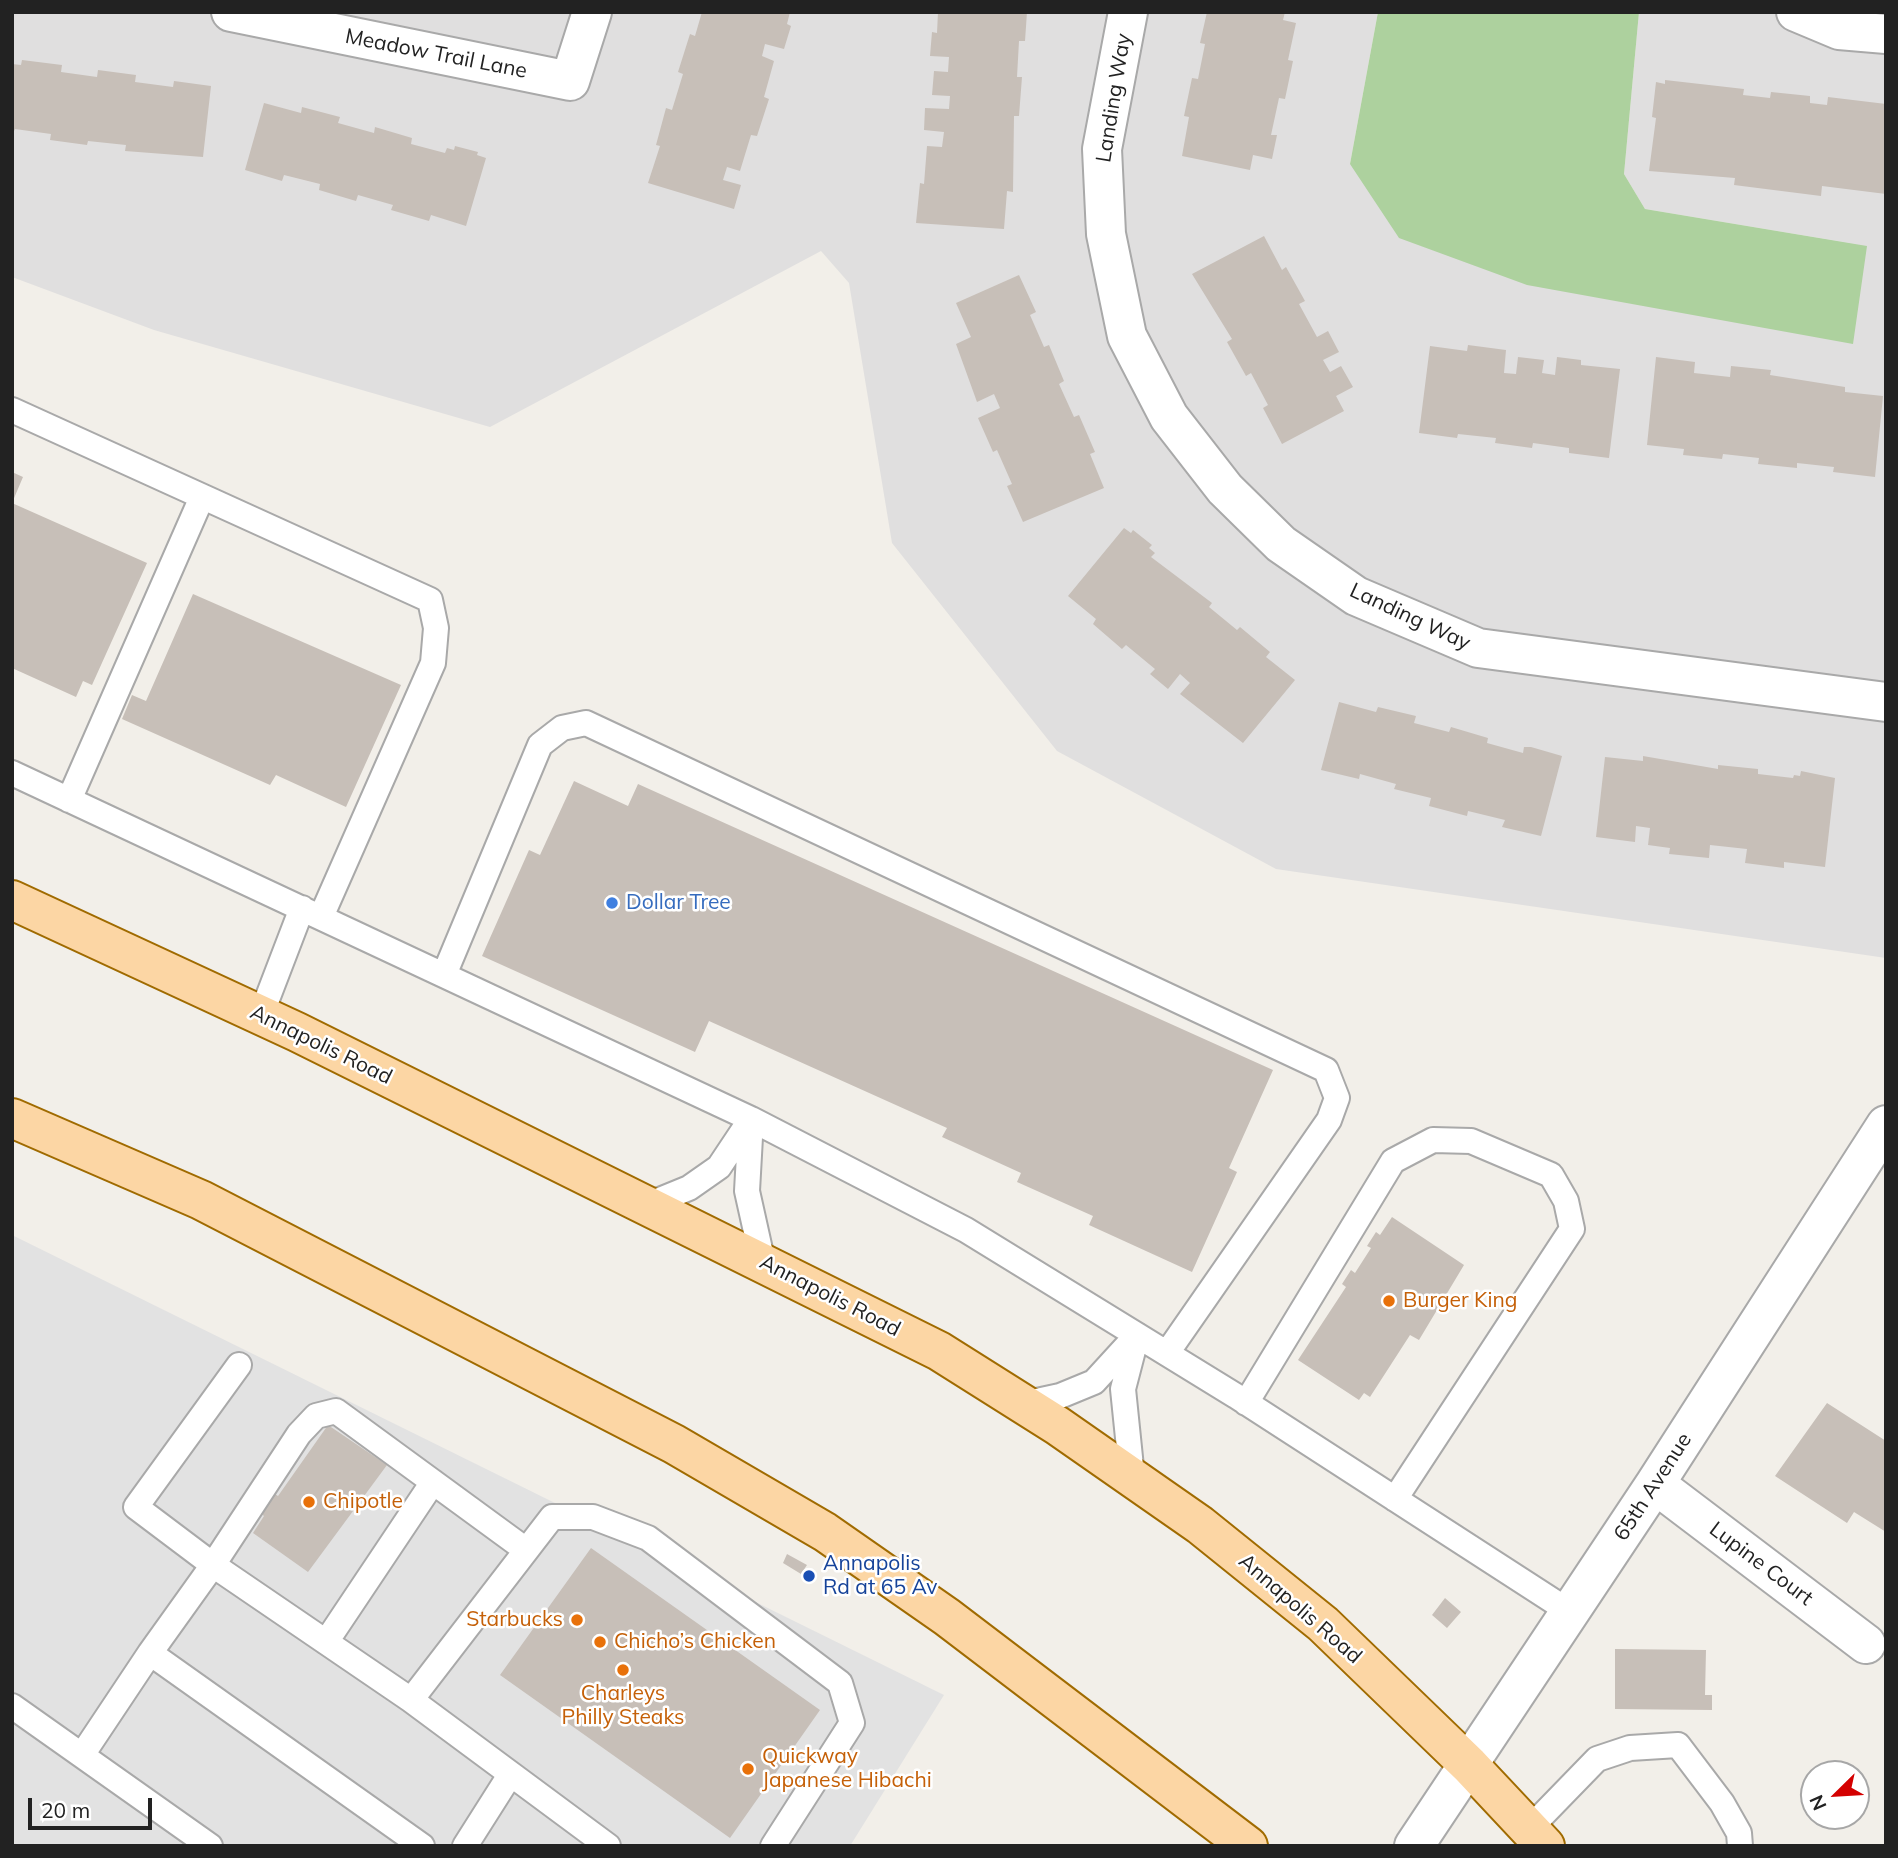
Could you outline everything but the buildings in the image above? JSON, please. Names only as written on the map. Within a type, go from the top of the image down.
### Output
[{"type":"main road","name":"Annapolis Road","points":[[12,900],[261,1015],[939,1351],[1023,1404],[1200,1525],[1323,1624],[1469,1765],[1537,1837]]},
{"type":"main road","points":[[17,1122],[213,1206],[674,1444],[825,1532],[947,1617],[1222,1833],[1248,1846]]},
{"type":"street","name":"Meadow Trail Lane","points":[[231,12],[570,81],[592,12]]},
{"type":"street","name":"Landing Way","points":[[1128,12],[1102,149],[1106,234],[1127,336],[1169,417],[1225,489],[1280,544],[1356,596],[1478,648],[1886,702]]},
{"type":"street","points":[[1796,12],[1839,30],[1886,34]]},
{"type":"street","name":"65th Avenue","points":[[1414,1846],[1655,1484],[1886,1125]]},
{"type":"street","name":"Lupine Court","points":[[1655,1484],[1866,1644]]},
{"type":"lane","points":[[12,410],[430,600],[436,628],[433,663],[261,1015]]},
{"type":"lane","points":[[69,800],[202,497]]},
{"type":"lane","points":[[444,975],[540,745],[562,728],[586,723],[1326,1070],[1336,1098],[1329,1120],[1167,1353]]},
{"type":"lane","points":[[12,773],[751,1119],[966,1230],[1167,1353],[1570,1612]]},
{"type":"lane","points":[[645,1206],[689,1188],[719,1167],[751,1119]]},
{"type":"lane","points":[[751,1119],[747,1191],[763,1262]]},
{"type":"lane","points":[[1246,1403],[1393,1161],[1433,1140],[1471,1141],[1551,1175],[1566,1201],[1572,1229],[1395,1499]]},
{"type":"lane","points":[[1023,1404],[1060,1396],[1094,1382],[1137,1335]]},
{"type":"lane","points":[[1132,1477],[1123,1389],[1137,1335]]},
{"type":"lane","points":[[239,1365],[136,1507],[212,1565],[411,1700],[608,1846]]},
{"type":"lane","points":[[82,1755],[299,1434],[316,1416],[337,1411],[526,1550]]},
{"type":"lane","points":[[326,1642],[433,1482]]},
{"type":"lane","points":[[411,1700],[552,1517],[593,1517],[648,1538],[840,1683],[852,1723],[774,1846]]},
{"type":"lane","points":[[150,1653],[422,1846]]},
{"type":"lane","points":[[12,1706],[211,1846]]},
{"type":"lane","points":[[1537,1837],[1597,1759],[1630,1748],[1678,1745],[1722,1803],[1739,1833],[1740,1846]]},
{"type":"lane","points":[[465,1846],[510,1775]]},
{"type":"shaded area","points":[[12,12],[1378,12],[1350,164],[1867,246],[1645,209],[1624,174],[1639,12],[1886,12],[1886,958],[1276,869],[1057,751],[892,543],[849,283],[821,251],[490,427],[154,330],[12,277]]},
{"type":"shaded area","points":[[12,1235],[944,1695],[850,1846],[12,1846]]},
{"type":"green space","points":[[1378,12],[1639,12],[1624,174],[1645,209],[1867,246],[1853,344],[1527,285],[1399,238],[1350,164]]},
{"type":"place","name":"Dollar Tree","points":[[612,903]]},
{"type":"place","name":"Burger King","points":[[1389,1301]]},
{"type":"place","name":"Chipotle","points":[[309,1502]]},
{"type":"place","name":"Annapolis Rd at 65 Av","points":[[809,1576]]},
{"type":"place","name":"Starbucks","points":[[577,1620]]},
{"type":"place","name":"Chicho’s Chicken","points":[[600,1642]]},
{"type":"place","name":"Charleys Philly Steaks","points":[[623,1670]]},
{"type":"place","name":"Quickway Japanese Hibachi","points":[[748,1769]]}]
